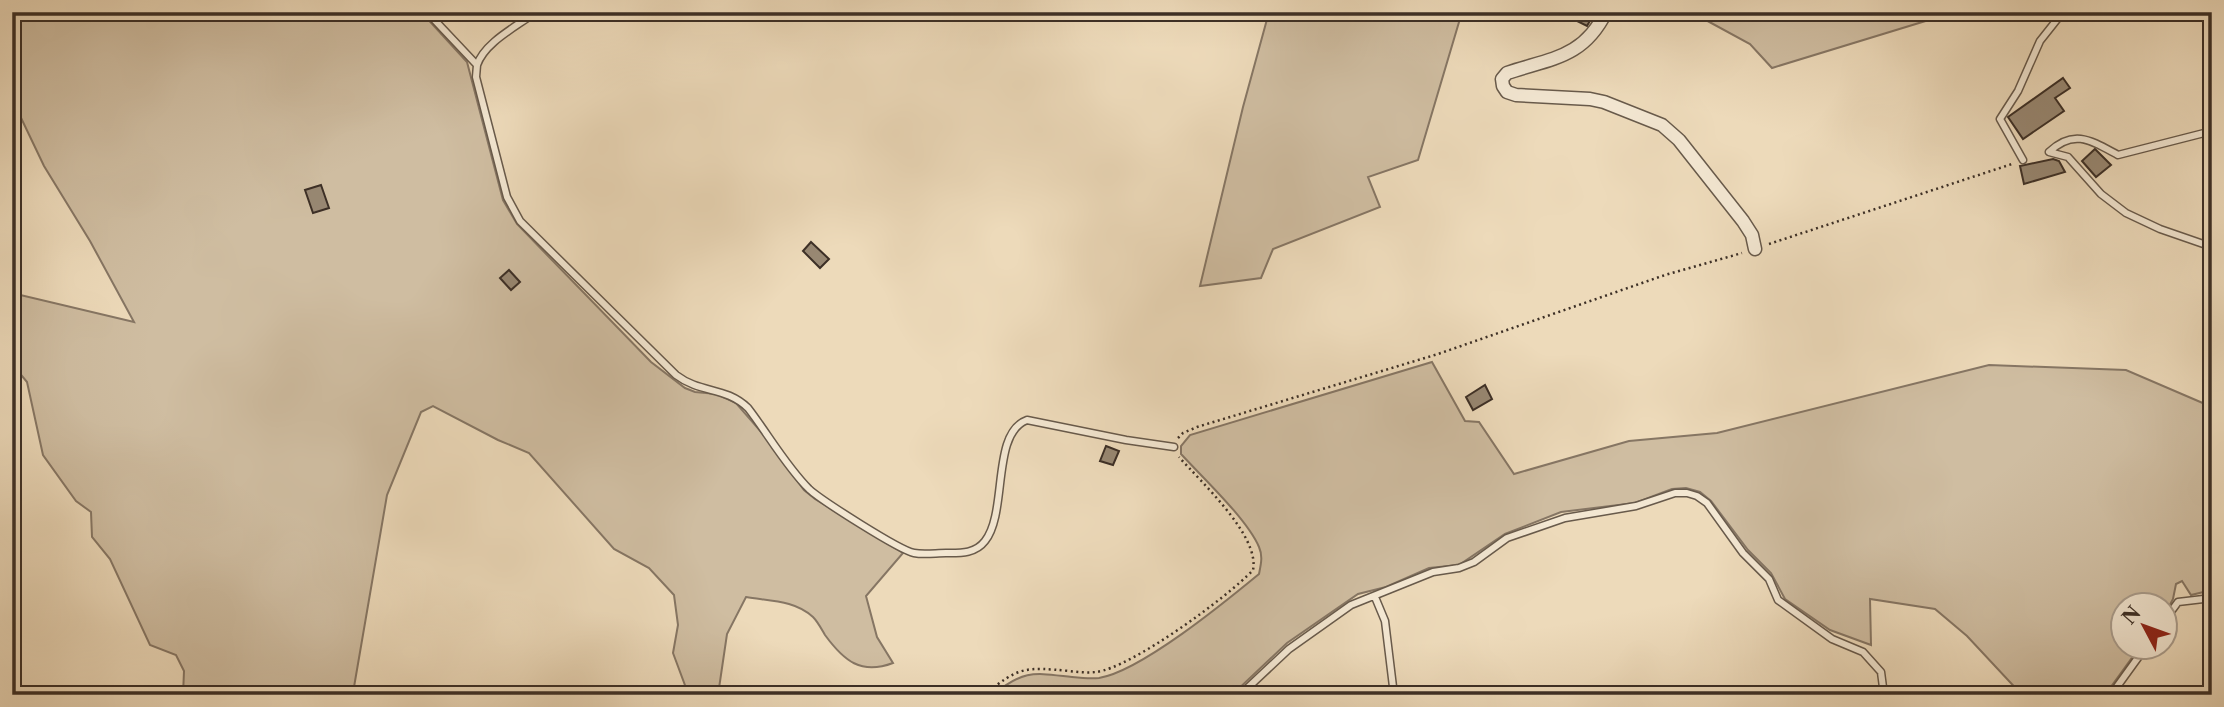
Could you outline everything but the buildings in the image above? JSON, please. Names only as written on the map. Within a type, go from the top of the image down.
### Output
[{"type":"street","points":[[1606,12],[1599,27],[1575,51],[1507,73],[1502,79],[1503,86],[1516,95],[1573,96],[1604,102],[1671,131],[1743,221],[1752,235],[1755,249]]},
{"type":"lane","points":[[427,12],[477,65]]},
{"type":"lane","points":[[536,12],[488,47],[480,56],[476,77],[507,197],[520,221],[676,375],[697,388],[729,394],[748,408],[808,488],[905,550],[915,553],[965,553],[978,548],[986,540],[997,510],[1008,440],[1018,423],[1027,420],[1174,447]]},
{"type":"lane","points":[[2023,160],[2000,118],[2018,90],[2040,41],[2063,12]]},
{"type":"lane","points":[[2212,131],[2118,155],[2078,137],[2058,143],[2049,152],[2068,157],[2101,194],[2126,213],[2160,229],[2212,247]]},
{"type":"lane","points":[[1240,695],[1289,649],[1351,604],[1375,597],[1433,572],[1459,568],[1474,562],[1507,538],[1564,518],[1636,506],[1675,493],[1697,496],[1707,503],[1743,553],[1769,579],[1779,600],[1832,639],[1863,652],[1881,672],[1884,695]]},
{"type":"lane","points":[[1375,597],[1385,621],[1394,695]]},
{"type":"lane","points":[[2178,602],[2212,597]]},
{"type":"lane","points":[[2111,695],[2135,662]]},
{"type":"path","points":[[985,695],[1004,678],[1030,668],[1085,673],[1113,668],[1195,617],[1253,570],[1253,552],[1245,533],[1177,455],[1174,447],[1182,433],[1438,354],[1665,275],[1755,249],[2023,160]]},
{"type":"shaded area","points":[[12,12],[420,12],[467,62],[503,200],[517,224],[651,362],[685,388],[717,394],[736,403],[763,434],[804,490],[903,553],[866,596],[877,637],[893,663],[872,667],[854,663],[839,652],[806,611],[781,602],[746,597],[727,634],[718,695],[677,695],[686,688],[673,653],[678,625],[674,595],[649,568],[614,549],[529,453],[433,406],[421,412],[387,495],[354,687],[356,695],[183,695],[184,671],[176,655],[150,645],[110,559],[92,537],[91,512],[76,501],[43,455],[27,382],[12,364],[12,293],[134,322],[90,241],[44,166],[12,99]]},
{"type":"shaded area","points":[[1269,12],[1462,12],[1418,160],[1368,177],[1380,207],[1273,249],[1261,278],[1200,286],[1243,107]]},
{"type":"shaded area","points":[[1691,12],[1955,12],[1772,68],[1750,44]]},
{"type":"shaded area","points":[[1432,362],[1465,421],[1479,422],[1514,474],[1629,441],[1717,433],[1989,365],[2126,370],[2212,407],[2212,590],[2191,595],[2182,581],[2176,584],[2174,592],[2108,592],[2108,662],[2129,662],[2105,695],[2022,695],[1967,636],[1935,609],[1870,599],[1871,645],[1830,630],[1785,599],[1771,573],[1748,550],[1711,501],[1700,492],[1686,488],[1672,489],[1635,503],[1561,512],[1505,534],[1459,565],[1429,568],[1386,587],[1358,594],[1287,643],[1232,695],[993,695],[1013,681],[1030,675],[1099,678],[1117,673],[1182,634],[1259,574],[1261,554],[1253,536],[1235,512],[1181,454],[1181,446],[1190,435]]}]
